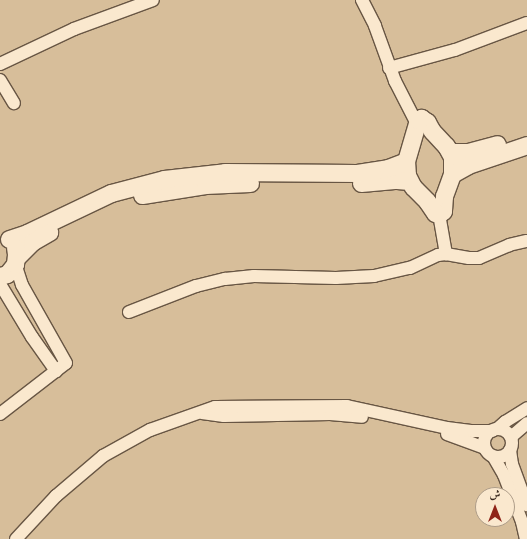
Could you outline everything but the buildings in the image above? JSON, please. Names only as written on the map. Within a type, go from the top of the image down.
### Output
[{"type":"street","points":[[0,64],[74,29],[153,0]]},
{"type":"street","points":[[362,0],[375,26],[389,68],[417,124]]},
{"type":"street","points":[[389,68],[455,50],[527,23]]},
{"type":"street","points":[[0,80],[14,103]]},
{"type":"street","points":[[421,118],[424,119],[450,152],[453,162],[452,174],[444,196],[443,211],[439,214],[435,213],[410,182],[407,175],[406,161],[417,124],[421,118]]},
{"type":"street","points":[[450,152],[468,152],[478,150],[527,134]]},
{"type":"street","points":[[452,174],[468,165],[527,145]]},
{"type":"street","points":[[0,414],[66,363],[22,285],[16,261],[16,250],[5,237],[27,233],[111,193],[164,179],[225,172],[357,173],[388,168],[406,161]]},
{"type":"street","points":[[0,276],[7,274],[16,261],[40,236],[78,217],[123,200],[161,191],[237,183],[328,185],[396,180],[410,182]]},
{"type":"street","points":[[439,214],[446,254]]},
{"type":"street","points":[[129,312],[196,286],[226,279],[254,276],[336,278],[374,276],[398,271],[430,258],[446,254],[469,258],[479,258],[509,245],[527,241]]},
{"type":"street","points":[[0,284],[32,337],[56,372]]},
{"type":"street","points":[[526,539],[522,522],[504,475],[489,452],[486,436],[527,408]]},
{"type":"street","points":[[16,539],[56,496],[103,456],[150,430],[202,413],[224,416],[346,414],[435,428],[505,431],[511,437],[512,446],[510,450],[512,464],[527,505]]},
{"type":"street","points":[[511,437],[527,423]]},
{"type":"street","points":[[435,428],[501,457],[510,450]]},
{"type":"shaded area","points":[[0,0],[527,0],[527,539],[0,539]]}]
